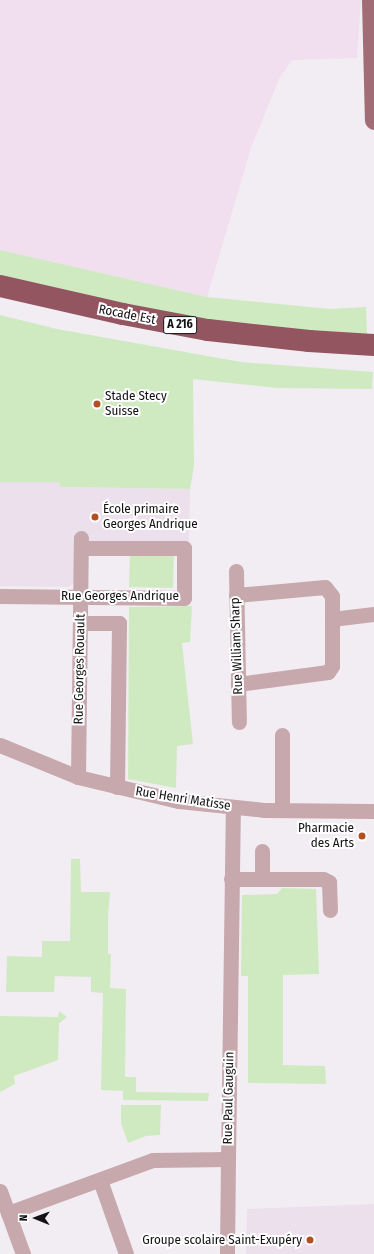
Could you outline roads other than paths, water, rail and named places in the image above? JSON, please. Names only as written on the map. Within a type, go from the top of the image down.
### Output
[{"type":"highway","name":"Rocade Est","points":[[0,286],[123,314],[208,330],[289,339],[368,352]]},
{"type":"highway","name":"Rocade Est","points":[[0,301],[102,325],[213,346],[368,352]]},
{"type":"main road","points":[[371,0],[374,120]]},
{"type":"street","name":"Rue Georges Andrique","points":[[0,596],[184,598],[184,548],[123,548],[81,543]]},
{"type":"street","name":"Rue Georges Rouault","points":[[78,777],[81,543]]},
{"type":"street","name":"Rue William Sharp","points":[[236,570],[239,722]]},
{"type":"street","points":[[236,594],[321,586],[330,592],[332,619],[332,666],[324,673],[238,684]]},
{"type":"street","points":[[332,619],[374,614]]},
{"type":"street","points":[[80,623],[118,623],[117,788]]},
{"type":"street","points":[[282,735],[282,810]]},
{"type":"street","name":"Rue Henri Matisse","points":[[0,744],[78,777],[117,788],[179,801],[233,808],[374,811]]},
{"type":"street","name":"Rue Paul Gauguin","points":[[8,1213],[157,1159],[228,1159],[233,808]]},
{"type":"street","points":[[262,851],[262,880]]},
{"type":"street","points":[[231,880],[323,880],[329,882],[330,910]]},
{"type":"street","points":[[227,1254],[228,1159]]},
{"type":"street","points":[[100,1180],[126,1254]]},
{"type":"street","points":[[0,1191],[23,1254]]},
{"type":"place","name":"Stade Stecy Suisse","points":[[97,404]]},
{"type":"place","name":"École primaire Georges Andrique","points":[[95,517]]},
{"type":"place","name":"Pharmacie des Arts","points":[[362,836]]},
{"type":"place","name":"Groupe scolaire Saint-Exupéry","points":[[310,1240]]}]
